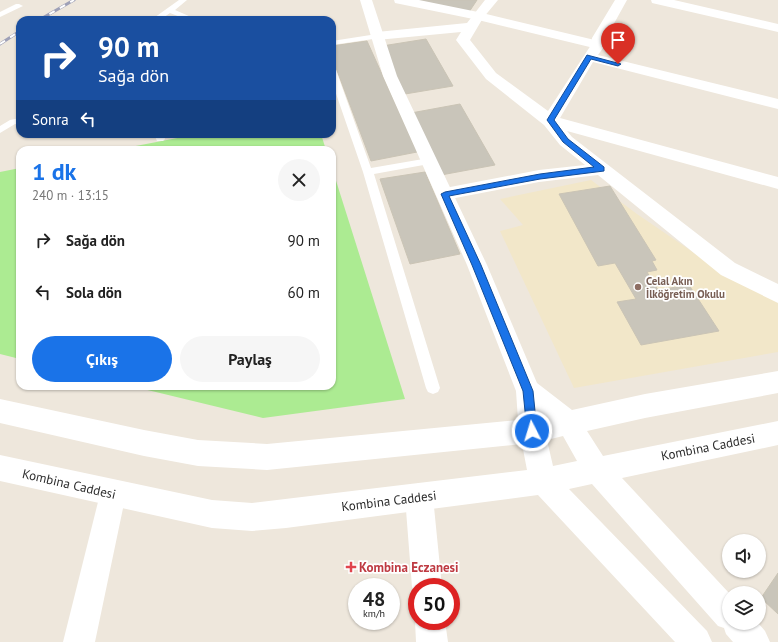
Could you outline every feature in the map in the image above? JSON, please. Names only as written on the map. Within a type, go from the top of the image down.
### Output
[{"type":"street","points":[[366,0],[390,76],[477,265],[528,391],[532,431],[543,481],[696,642]]},
{"type":"street","points":[[400,0],[475,21],[594,51],[778,104]]},
{"type":"street","points":[[492,0],[475,21],[463,40],[491,76],[550,120],[566,141],[728,269],[778,294]]},
{"type":"street","points":[[550,120],[594,51],[599,38],[621,0]]},
{"type":"street","points":[[657,0],[778,28]]},
{"type":"street","points":[[377,36],[475,21]]},
{"type":"street","points":[[550,120],[778,183]]},
{"type":"street","points":[[445,194],[540,176],[601,169]]},
{"type":"street","points":[[0,411],[144,443],[198,453],[267,457],[532,431],[568,422],[778,382]]},
{"type":"street","points":[[528,391],[568,422],[596,470],[722,607]]},
{"type":"street","name":"Kombina Caddesi","points":[[0,468],[113,494],[212,514],[252,517],[543,481],[778,433]]},
{"type":"street","points":[[79,642],[113,494]]},
{"type":"street","points":[[419,497],[426,578]]},
{"type":"street","points":[[431,630],[432,642]]},
{"type":"street","points":[[743,630],[754,642]]},
{"type":"lane","points":[[161,16],[184,0]]},
{"type":"lane","points":[[0,15],[19,6]]},
{"type":"lane","points":[[169,10],[184,16]]},
{"type":"lane","points":[[336,42],[377,36]]},
{"type":"lane","points":[[336,81],[368,172],[433,388]]},
{"type":"lane","points":[[0,130],[16,122]]},
{"type":"lane","points":[[368,172],[429,161]]},
{"type":"shaded area","name":"Celal Akın İlköğretim Okulu","points":[[591,180],[637,214],[722,272],[778,301],[778,352],[574,388],[500,231],[523,225],[500,199]]},
{"type":"green space","points":[[177,138],[322,138],[325,146],[136,146]]},
{"type":"green space","points":[[16,169],[16,358],[0,354],[0,172]]},
{"type":"green space","points":[[336,181],[405,399],[263,418],[148,390],[336,390]]},
{"type":"building","points":[[412,0],[477,0],[469,12]]},
{"type":"building","points":[[426,39],[453,86],[405,94],[382,46]]},
{"type":"building","points":[[367,41],[417,152],[371,161],[336,68],[336,45]]},
{"type":"building","points":[[460,104],[495,165],[441,175],[411,113]]},
{"type":"building","points":[[425,172],[460,254],[410,264],[380,179]]},
{"type":"building","points":[[610,186],[656,260],[652,261],[657,270],[647,272],[658,290],[689,285],[719,331],[641,345],[617,302],[636,299],[615,263],[598,266],[559,194]]},
{"type":"building","points":[[778,573],[778,614],[766,603],[766,591]]},
{"type":"railway","points":[[46,16],[74,0]]},
{"type":"railway","points":[[0,44],[16,34]]},
{"type":"place","name":"Celal Akın İlköğretim Okulu","points":[[638,287]]},
{"type":"place","name":"Kombina Eczanesi","points":[[351,567]]},
{"type":"route","points":[[532,431],[528,391],[477,265],[445,194],[540,176],[601,169],[566,141],[550,120],[589,57],[618,64]]}]
